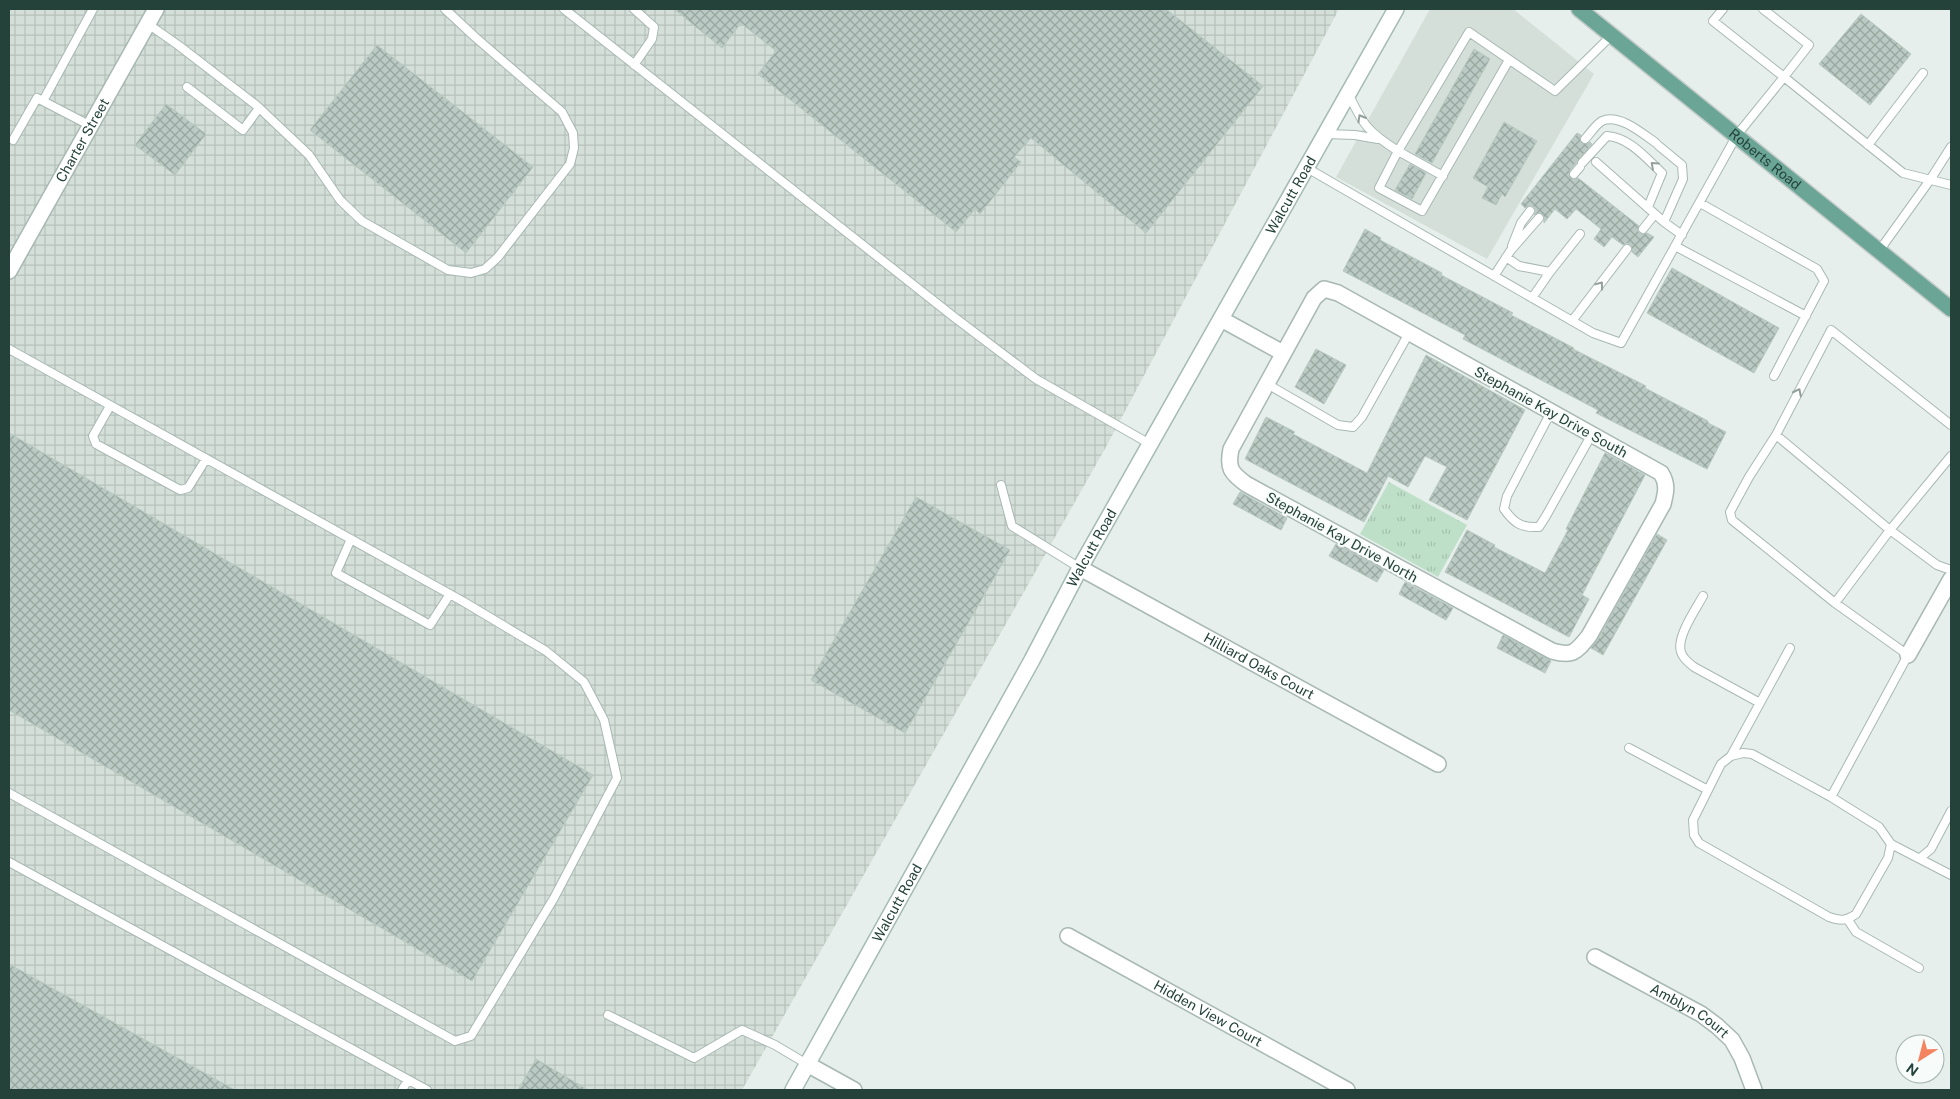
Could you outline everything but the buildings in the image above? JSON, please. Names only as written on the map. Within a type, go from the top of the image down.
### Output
[{"type":"main road","name":"Roberts Road","points":[[1579,9],[1951,309]]},
{"type":"street","name":"Charter Street","points":[[9,271],[156,9]]},
{"type":"street","name":"Walcutt Road","points":[[792,1090],[1032,660],[1080,568],[1396,9]]},
{"type":"street","name":"Stephanie Kay Drive South","points":[[1283,353],[1314,298],[1324,289],[1338,293],[1661,473],[1666,481],[1667,488],[1663,504],[1588,636],[1579,649],[1572,653]]},
{"type":"street","points":[[1221,319],[1283,353]]},
{"type":"street","name":"Stephanie Kay Drive North","points":[[1283,353],[1231,449],[1228,463],[1234,475],[1254,489],[1552,651],[1564,655],[1572,653]]},
{"type":"street","name":"Hilliard Oaks Court","points":[[1080,568],[1438,764]]},
{"type":"street","points":[[1908,655],[1951,578]]},
{"type":"street","name":"Hidden View Court","points":[[1068,936],[1347,1090]]},
{"type":"street","name":"Amblyn Court","points":[[1596,957],[1701,1014],[1717,1026],[1732,1040],[1742,1058],[1754,1090]]},
{"type":"street","points":[[807,1064],[854,1090]]},
{"type":"lane","points":[[43,101],[93,9]]},
{"type":"lane","points":[[148,24],[259,108],[309,155],[340,200],[362,221],[448,270],[471,273],[486,269],[498,257],[570,164],[574,148],[573,133],[562,112],[445,9]]},
{"type":"lane","points":[[564,9],[954,317],[1028,373],[1150,444]]},
{"type":"lane","points":[[634,9],[654,27],[652,39],[634,64]]},
{"type":"lane","points":[[1723,9],[1714,21],[1903,173],[1951,184]]},
{"type":"lane","points":[[1307,168],[1593,333],[1621,343],[1737,136],[1809,45],[1763,9]]},
{"type":"lane","points":[[1509,60],[1422,212],[1379,188],[1398,151],[1469,32],[1555,91],[1612,35]]},
{"type":"lane","points":[[1868,145],[1923,73]]},
{"type":"lane","points":[[187,87],[243,130],[259,108]]},
{"type":"lane","points":[[1348,93],[1362,122],[1378,139],[1442,176]]},
{"type":"lane","points":[[12,140],[37,98],[90,126]]},
{"type":"lane","points":[[1585,139],[1600,122],[1610,119],[1634,126],[1682,165],[1683,179],[1664,222]]},
{"type":"lane","points":[[1326,134],[1355,135],[1378,139]]},
{"type":"lane","points":[[1574,174],[1607,136],[1614,136],[1636,149],[1662,173],[1648,207]]},
{"type":"lane","points":[[1879,251],[1930,180],[1951,147]]},
{"type":"lane","points":[[1596,162],[1664,222],[1682,235]]},
{"type":"lane","points":[[1700,202],[1818,269],[1824,281],[1774,376]]},
{"type":"lane","points":[[1508,254],[1520,223],[1530,211]]},
{"type":"lane","points":[[1643,229],[1655,214]]},
{"type":"lane","points":[[1494,276],[1508,254],[1539,218]]},
{"type":"lane","points":[[1532,298],[1580,234]]},
{"type":"lane","points":[[1675,246],[1806,316]]},
{"type":"lane","points":[[1572,321],[1627,249]]},
{"type":"lane","points":[[1508,254],[1519,266],[1550,272]]},
{"type":"lane","points":[[1831,797],[1908,655],[1835,603],[1732,520],[1730,512],[1749,477],[1776,435],[1831,330],[1951,425]]},
{"type":"lane","points":[[1267,384],[1338,425],[1353,427],[1362,417],[1409,333]]},
{"type":"lane","points":[[9,348],[450,594],[546,651],[584,682],[604,720],[617,778],[554,898],[471,1036],[455,1041],[9,793]]},
{"type":"lane","points":[[110,406],[94,436],[96,444],[180,490],[188,488],[206,459]]},
{"type":"lane","points":[[1551,412],[1507,496],[1504,509],[1517,524],[1539,527],[1592,434]]},
{"type":"lane","points":[[1776,435],[1890,530],[1937,565],[1951,570]]},
{"type":"lane","points":[[1835,603],[1890,530],[1951,456]]},
{"type":"lane","points":[[1001,485],[1012,526],[1080,568]]},
{"type":"lane","points":[[351,539],[336,573],[430,625],[450,594]]},
{"type":"lane","points":[[1703,596],[1681,640],[1680,650],[1685,660],[1694,667],[1760,703]]},
{"type":"lane","points":[[1790,648],[1731,756],[1721,764],[1693,820],[1694,835],[1699,843],[1829,917],[1838,920],[1848,920],[1856,914],[1888,858],[1891,844]]},
{"type":"lane","points":[[1629,748],[1708,790]]},
{"type":"lane","points":[[1731,756],[1743,753],[1752,754],[1831,797],[1879,827],[1891,844],[1951,875]]},
{"type":"lane","points":[[1920,858],[1932,849],[1951,811]]},
{"type":"lane","points":[[9,862],[427,1090]]},
{"type":"lane","points":[[1848,920],[1856,932],[1919,968]]},
{"type":"lane","points":[[608,1015],[694,1058],[742,1030],[775,1045],[807,1064]]},
{"type":"lane","points":[[402,1090],[408,1080]]},
{"type":"shaded area","points":[[9,9],[1339,9],[1106,447],[742,1090],[9,1090]]},
{"type":"shaded area","points":[[1430,9],[1513,9],[1594,74],[1487,259],[1336,177]]},
{"type":"green space","points":[[1389,482],[1467,525],[1438,577],[1360,534]]}]
